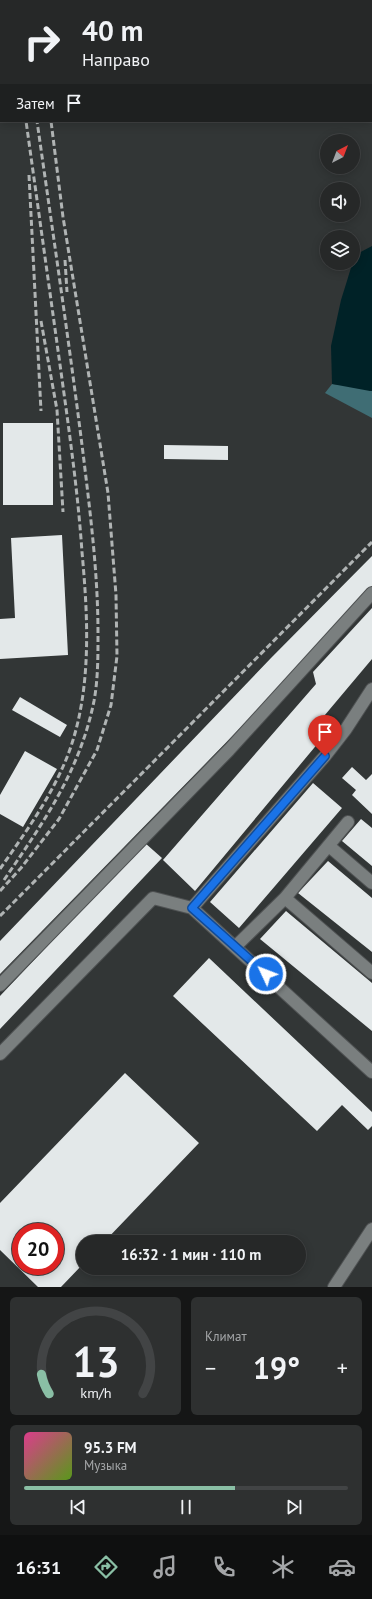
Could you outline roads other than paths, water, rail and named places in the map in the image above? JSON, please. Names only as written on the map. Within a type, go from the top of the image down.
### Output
[{"type":"lane","points":[[0,985],[229,750],[372,593]]},
{"type":"lane","points":[[192,908],[325,756],[346,729],[372,689]]},
{"type":"lane","points":[[236,946],[285,898],[348,822]]},
{"type":"lane","points":[[329,846],[372,883]]},
{"type":"lane","points":[[0,1054],[153,898],[192,908],[236,946],[372,1072]]},
{"type":"lane","points":[[285,898],[372,973]]},
{"type":"lane","points":[[334,1287],[372,1229]]},
{"type":"railway","points":[[0,869],[47,798],[69,752],[82,703],[85,678],[87,628],[76,487],[26,122]]},
{"type":"railway","points":[[4,880],[46,817],[70,773],[88,726],[94,701],[98,668],[97,591],[94,548],[73,376],[37,122]]},
{"type":"railway","points":[[0,891],[21,868],[59,819],[97,750],[111,705],[117,656],[116,595],[108,493],[63,217],[51,122]]},
{"type":"railway","points":[[29,175],[41,411]]},
{"type":"railway","points":[[65,260],[67,292]]},
{"type":"railway","points":[[41,321],[57,410],[63,512]]},
{"type":"railway","points":[[0,916],[372,542]]}]
